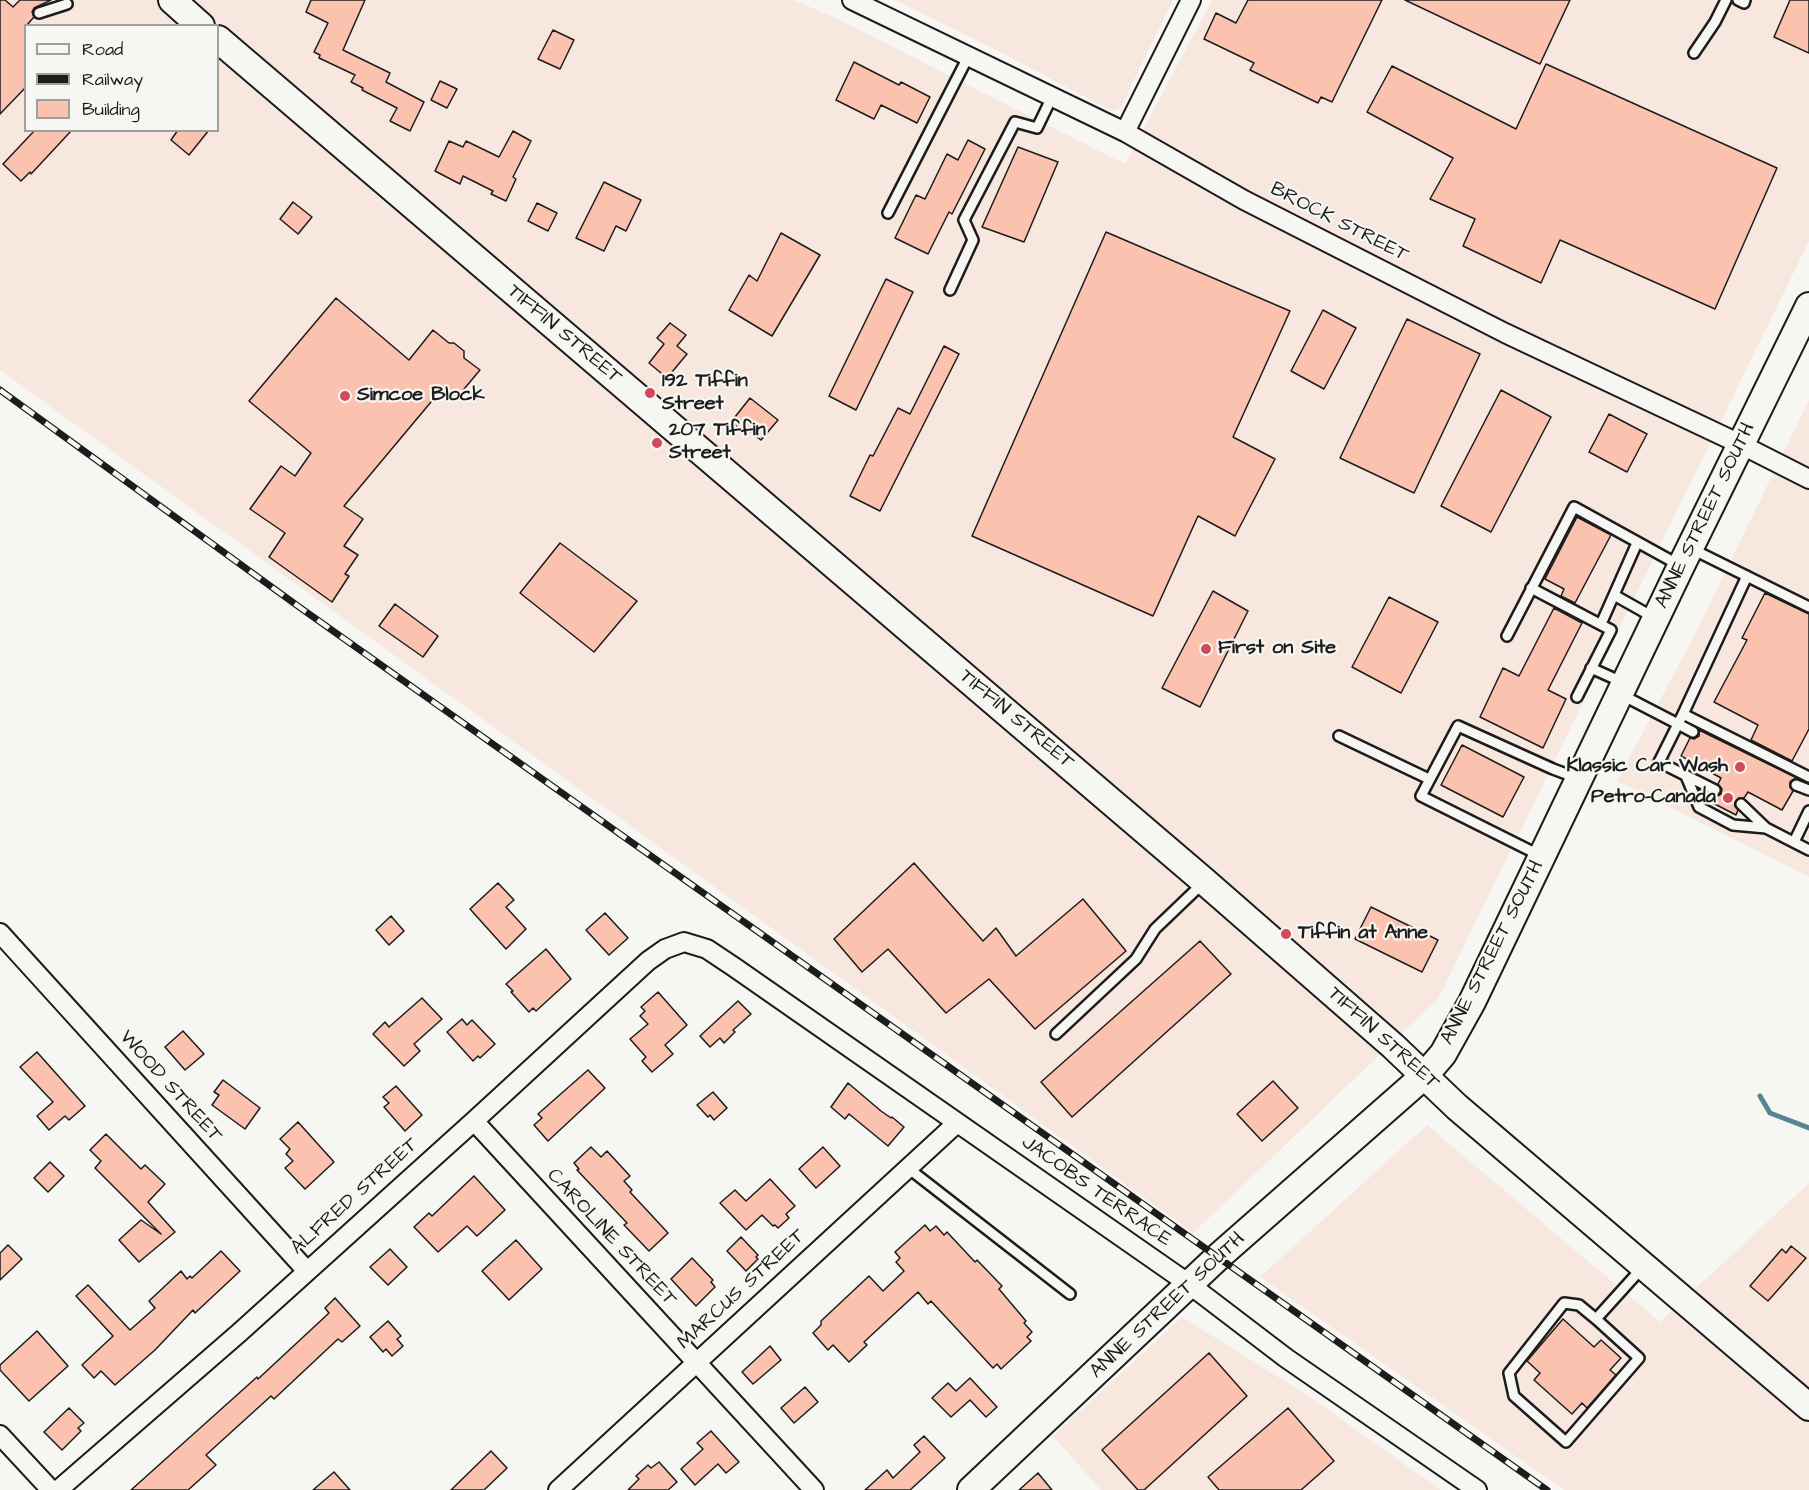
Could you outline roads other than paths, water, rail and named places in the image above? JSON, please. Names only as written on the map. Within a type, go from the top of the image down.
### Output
[{"type":"street","points":[[172,0],[199,24]]},
{"type":"street","name":"BROCK STREET","points":[[852,0],[1125,132],[1244,200],[1505,333],[1809,479]]},
{"type":"street","points":[[1125,132],[1191,0]]},
{"type":"street","name":"TIFFIN STREET","points":[[219,40],[1204,881],[1425,1075],[1457,1107],[1809,1407]]},
{"type":"street","name":"ANNE STREET SOUTH","points":[[970,1490],[1189,1284],[1425,1075],[1443,1054],[1472,1002],[1685,557],[1809,306]]},
{"type":"street","name":"WOOD STREET","points":[[0,933],[307,1271]]},
{"type":"street","name":"ALFRED STREET","points":[[58,1490],[239,1333],[648,961],[665,949],[684,942]]},
{"type":"street","name":"JACOBS TERRACE","points":[[684,942],[707,949],[725,961],[1189,1284],[1286,1358],[1477,1490]]},
{"type":"street","name":"CAROLINE STREET","points":[[474,1121],[814,1490]]},
{"type":"street","name":"MARCUS STREET","points":[[558,1490],[957,1124]]},
{"type":"street","points":[[0,1435],[51,1490]]},
{"type":"lane","points":[[1694,52],[1715,22],[1726,0]]},
{"type":"lane","points":[[1738,0],[1744,3],[1745,0]]},
{"type":"lane","points":[[39,13],[64,2],[74,11]]},
{"type":"lane","points":[[888,213],[968,57]]},
{"type":"lane","points":[[950,290],[973,240],[964,220],[1015,122],[1037,128],[1052,98]]},
{"type":"lane","points":[[1507,636],[1574,507],[1637,543],[1747,576],[1809,607]]},
{"type":"lane","points":[[1601,624],[1637,543]]},
{"type":"lane","points":[[1715,790],[1659,762],[1747,576]]},
{"type":"lane","points":[[1531,588],[1611,630],[1577,697]]},
{"type":"lane","points":[[1614,595],[1656,619]]},
{"type":"lane","points":[[1591,668],[1694,732]]},
{"type":"lane","points":[[1683,714],[1809,777]]},
{"type":"lane","points":[[1542,856],[1515,845],[1421,796],[1458,726],[1579,779]]},
{"type":"lane","points":[[1339,736],[1429,780]]},
{"type":"lane","points":[[1686,776],[1699,807],[1733,825],[1766,828]]},
{"type":"lane","points":[[1796,784],[1809,790]]},
{"type":"lane","points":[[1741,804],[1766,828],[1809,850]]},
{"type":"lane","points":[[1794,842],[1809,811]]},
{"type":"lane","points":[[1056,1034],[1136,959],[1155,929],[1204,881]]},
{"type":"lane","points":[[908,1168],[1070,1294]]},
{"type":"lane","points":[[1596,1319],[1644,1266]]},
{"type":"lane","points":[[1564,1303],[1580,1305],[1596,1319],[1639,1358],[1566,1442],[1514,1396],[1509,1373],[1564,1303]]},
{"type":"waterway","points":[[1760,1096],[1770,1113],[1809,1128]]},
{"type":"railway","points":[[0,390],[302,609],[1547,1490]]},
{"type":"place","name":"192 Tiffin Street","points":[[650,393]]},
{"type":"place","name":"Simcoe Block","points":[[345,396]]},
{"type":"place","name":"207 Tiffin Street","points":[[657,443]]},
{"type":"place","name":"First on Site","points":[[1206,649]]},
{"type":"place","name":"Klassic Car Wash","points":[[1740,767]]},
{"type":"place","name":"Petro-Canada","points":[[1728,798]]},
{"type":"place","name":"Tiffin at Anne","points":[[1286,934]]}]
